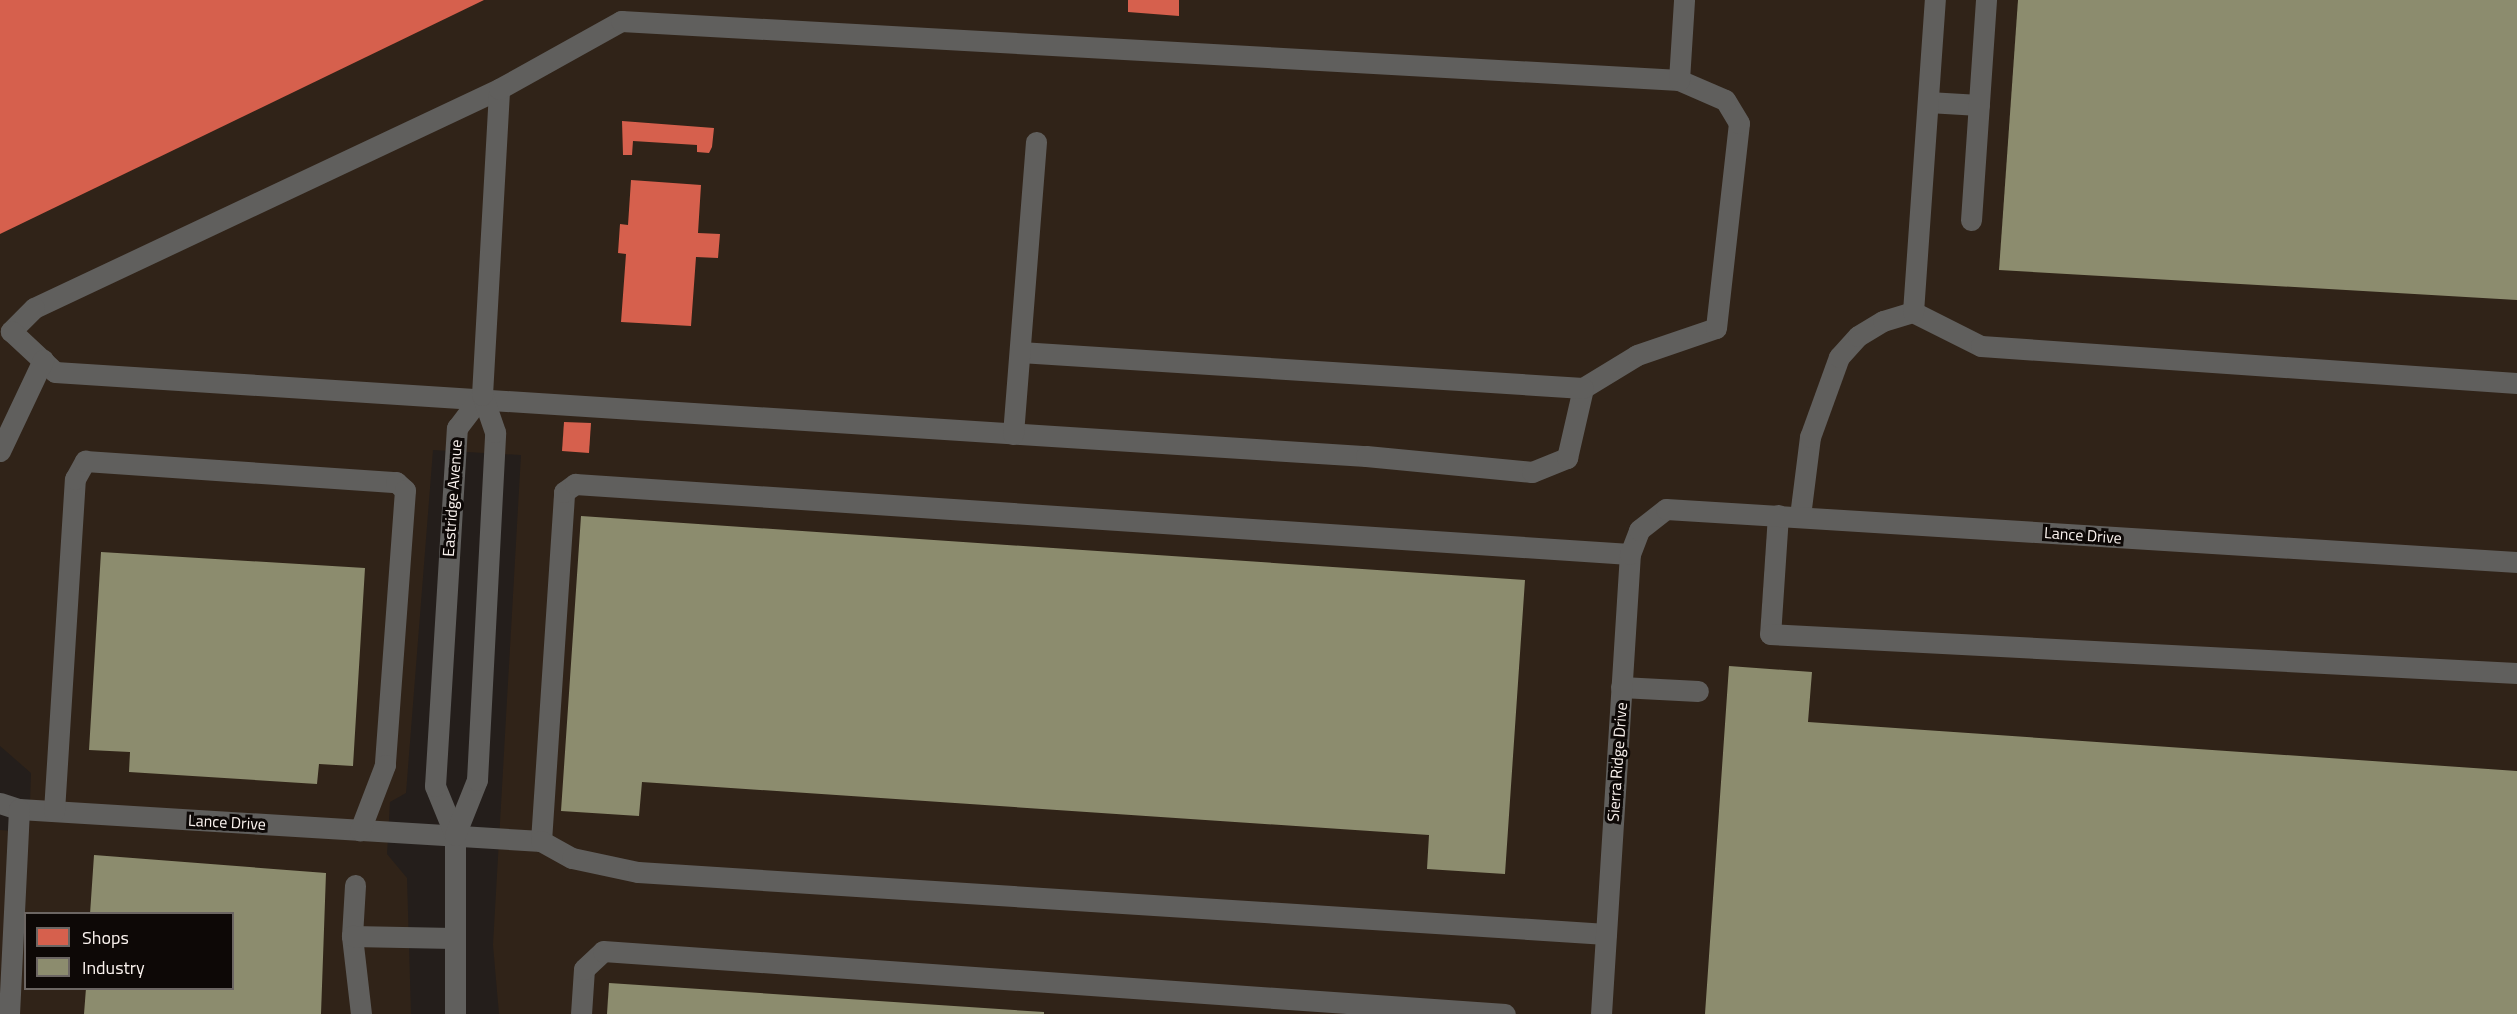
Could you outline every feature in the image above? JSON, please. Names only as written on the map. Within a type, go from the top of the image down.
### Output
[{"type":"street","points":[[1679,80],[1684,0]]},
{"type":"street","points":[[1913,312],[1935,0]]},
{"type":"street","points":[[1971,220],[1986,0]]},
{"type":"street","points":[[1020,352],[1582,387],[1637,355],[1716,328],[1739,123],[1725,100],[1679,80],[621,21],[499,88],[34,308],[11,331],[55,372],[482,395],[1013,434],[1366,456],[1532,472],[1568,458],[1582,387]]},
{"type":"street","points":[[482,395],[499,88]]},
{"type":"street","points":[[1928,102],[1979,105]]},
{"type":"street","points":[[1013,434],[1036,142]]},
{"type":"street","points":[[1800,516],[1810,436],[1839,357],[1867,331],[1913,312],[1981,346],[2517,383]]},
{"type":"street","points":[[0,451],[43,360]]},
{"type":"street","name":"Eastridge Avenue","points":[[455,835],[435,786],[452,500],[457,428],[482,395]]},
{"type":"street","name":"Eastridge Avenue","points":[[455,1014],[453,938],[455,835],[477,780],[495,432],[482,395]]},
{"type":"street","points":[[54,811],[75,479],[85,461],[396,482],[405,490],[385,765],[360,830]]},
{"type":"street","points":[[1606,934],[638,872],[572,858],[541,841],[564,492],[575,484],[1630,554]]},
{"type":"street","name":"Lance Drive","points":[[1652,517],[1681,507],[2517,562]]},
{"type":"street","points":[[1778,515],[1770,634],[2517,673]]},
{"type":"street","name":"Sierra Ridge Drive","points":[[1601,1014],[1630,554],[1652,517]]},
{"type":"street","points":[[1621,687],[1698,692]]},
{"type":"street","points":[[9,806],[9,1014]]},
{"type":"street","name":"Lance Drive","points":[[9,806],[54,811],[541,841]]},
{"type":"street","points":[[355,885],[352,936],[360,1014]]},
{"type":"street","points":[[352,936],[453,938]]},
{"type":"street","points":[[581,1014],[584,969],[603,951],[1505,1014]]},
{"type":"shaded area","points":[[0,0],[2517,0],[2517,1014],[499,1014],[493,945],[521,455],[433,450],[406,793],[390,802],[387,854],[407,878],[411,1014],[0,1014],[0,830],[29,832],[31,773],[0,746]]},
{"type":"building: Shops","points":[[0,0],[484,0],[0,234]]},
{"type":"building: Shops","points":[[1128,0],[1179,0],[1179,16],[1128,12]]},
{"type":"building: Shops","points":[[622,121],[714,128],[712,147],[709,153],[697,152],[697,145],[633,141],[632,155],[623,155]]},
{"type":"building: Shops","points":[[631,180],[701,185],[698,233],[720,234],[718,258],[696,257],[691,326],[621,322],[626,254],[618,253],[620,224],[628,225]]},
{"type":"building: Shops","points":[[564,422],[591,423],[589,453],[562,451]]},
{"type":"building: Industry","points":[[2018,0],[2517,0],[2517,300],[1999,270]]},
{"type":"building: Industry","points":[[581,516],[1525,580],[1505,874],[1427,869],[1429,835],[642,782],[639,816],[561,811]]},
{"type":"building: Industry","points":[[101,552],[365,568],[353,766],[319,764],[317,784],[129,772],[130,752],[89,750]]},
{"type":"building: Industry","points":[[1729,666],[1812,672],[1808,722],[2517,771],[2517,1014],[1705,1014]]},
{"type":"building: Industry","points":[[94,855],[326,873],[321,1014],[84,1014],[86,990],[234,990],[234,912],[90,912]]},
{"type":"building: Industry","points":[[609,983],[1044,1012],[1044,1014],[607,1014]]}]
